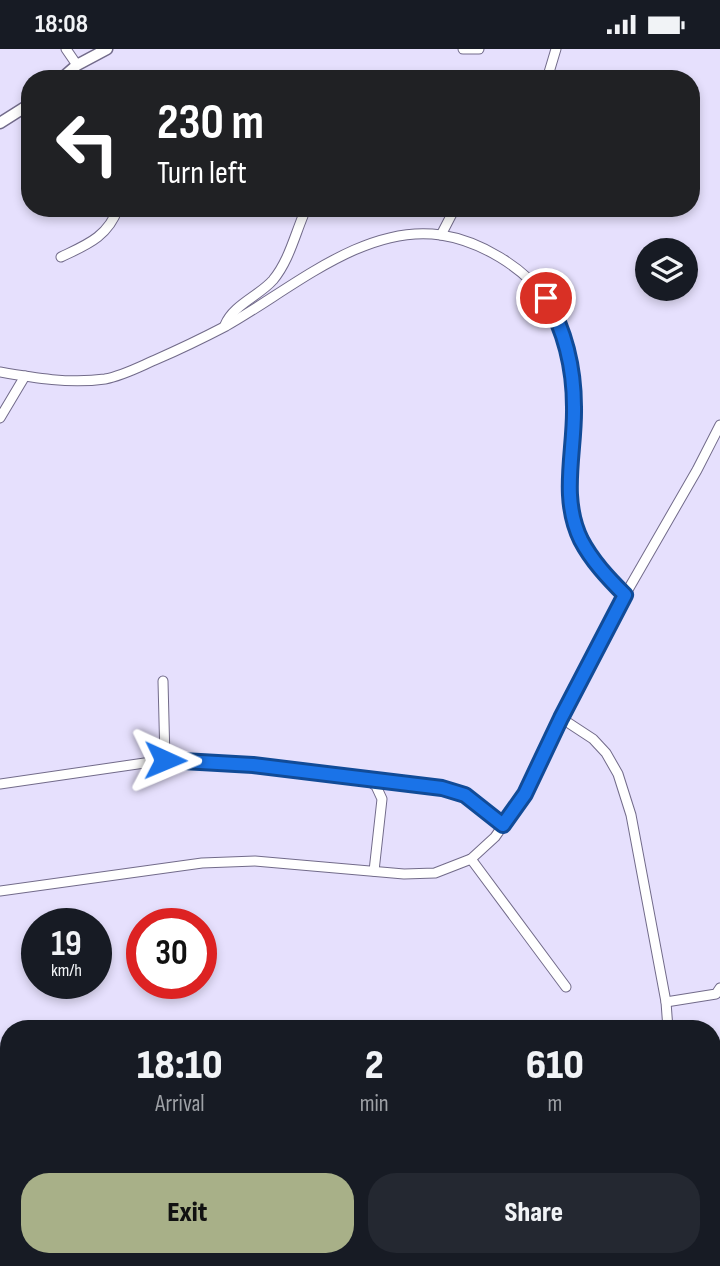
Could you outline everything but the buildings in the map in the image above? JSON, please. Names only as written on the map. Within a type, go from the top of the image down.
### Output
[{"type":"street","points":[[66,49],[78,65]]},
{"type":"street","points":[[72,70],[107,49]]},
{"type":"street","points":[[463,49],[479,49]]},
{"type":"street","points":[[550,70],[556,49]]},
{"type":"street","points":[[0,123],[21,110]]},
{"type":"street","points":[[61,257],[96,240],[114,217]]},
{"type":"street","points":[[225,326],[234,312],[261,293],[283,268],[303,217]]},
{"type":"street","points":[[441,235],[450,217]]},
{"type":"street","points":[[0,372],[48,380],[106,379],[124,374],[225,326],[339,258],[370,244],[404,234],[441,235],[496,255],[530,282],[546,298],[554,312],[566,343],[573,391],[574,409],[568,469],[572,514],[580,539],[594,561],[625,595]]},
{"type":"street","points":[[0,418],[25,376]]},
{"type":"street","points":[[0,891],[202,863],[255,861],[404,874],[435,873],[471,859],[486,846],[525,794],[625,595],[720,425]]},
{"type":"street","points":[[163,681],[165,760]]},
{"type":"street","points":[[561,718],[593,739],[606,753],[618,774],[631,815],[667,1020]]},
{"type":"street","points":[[0,784],[165,760],[232,763],[372,781],[415,783],[456,791],[503,825]]},
{"type":"street","points":[[372,781],[382,799],[374,871]]},
{"type":"street","points":[[471,859],[566,987]]},
{"type":"street","points":[[666,1002],[719,993]]},
{"type":"route","points":[[165,760],[253,765],[442,788],[465,795],[503,825],[525,794],[625,595],[594,561],[580,539],[572,514],[568,469],[574,409],[570,363],[566,343],[546,298]]}]
